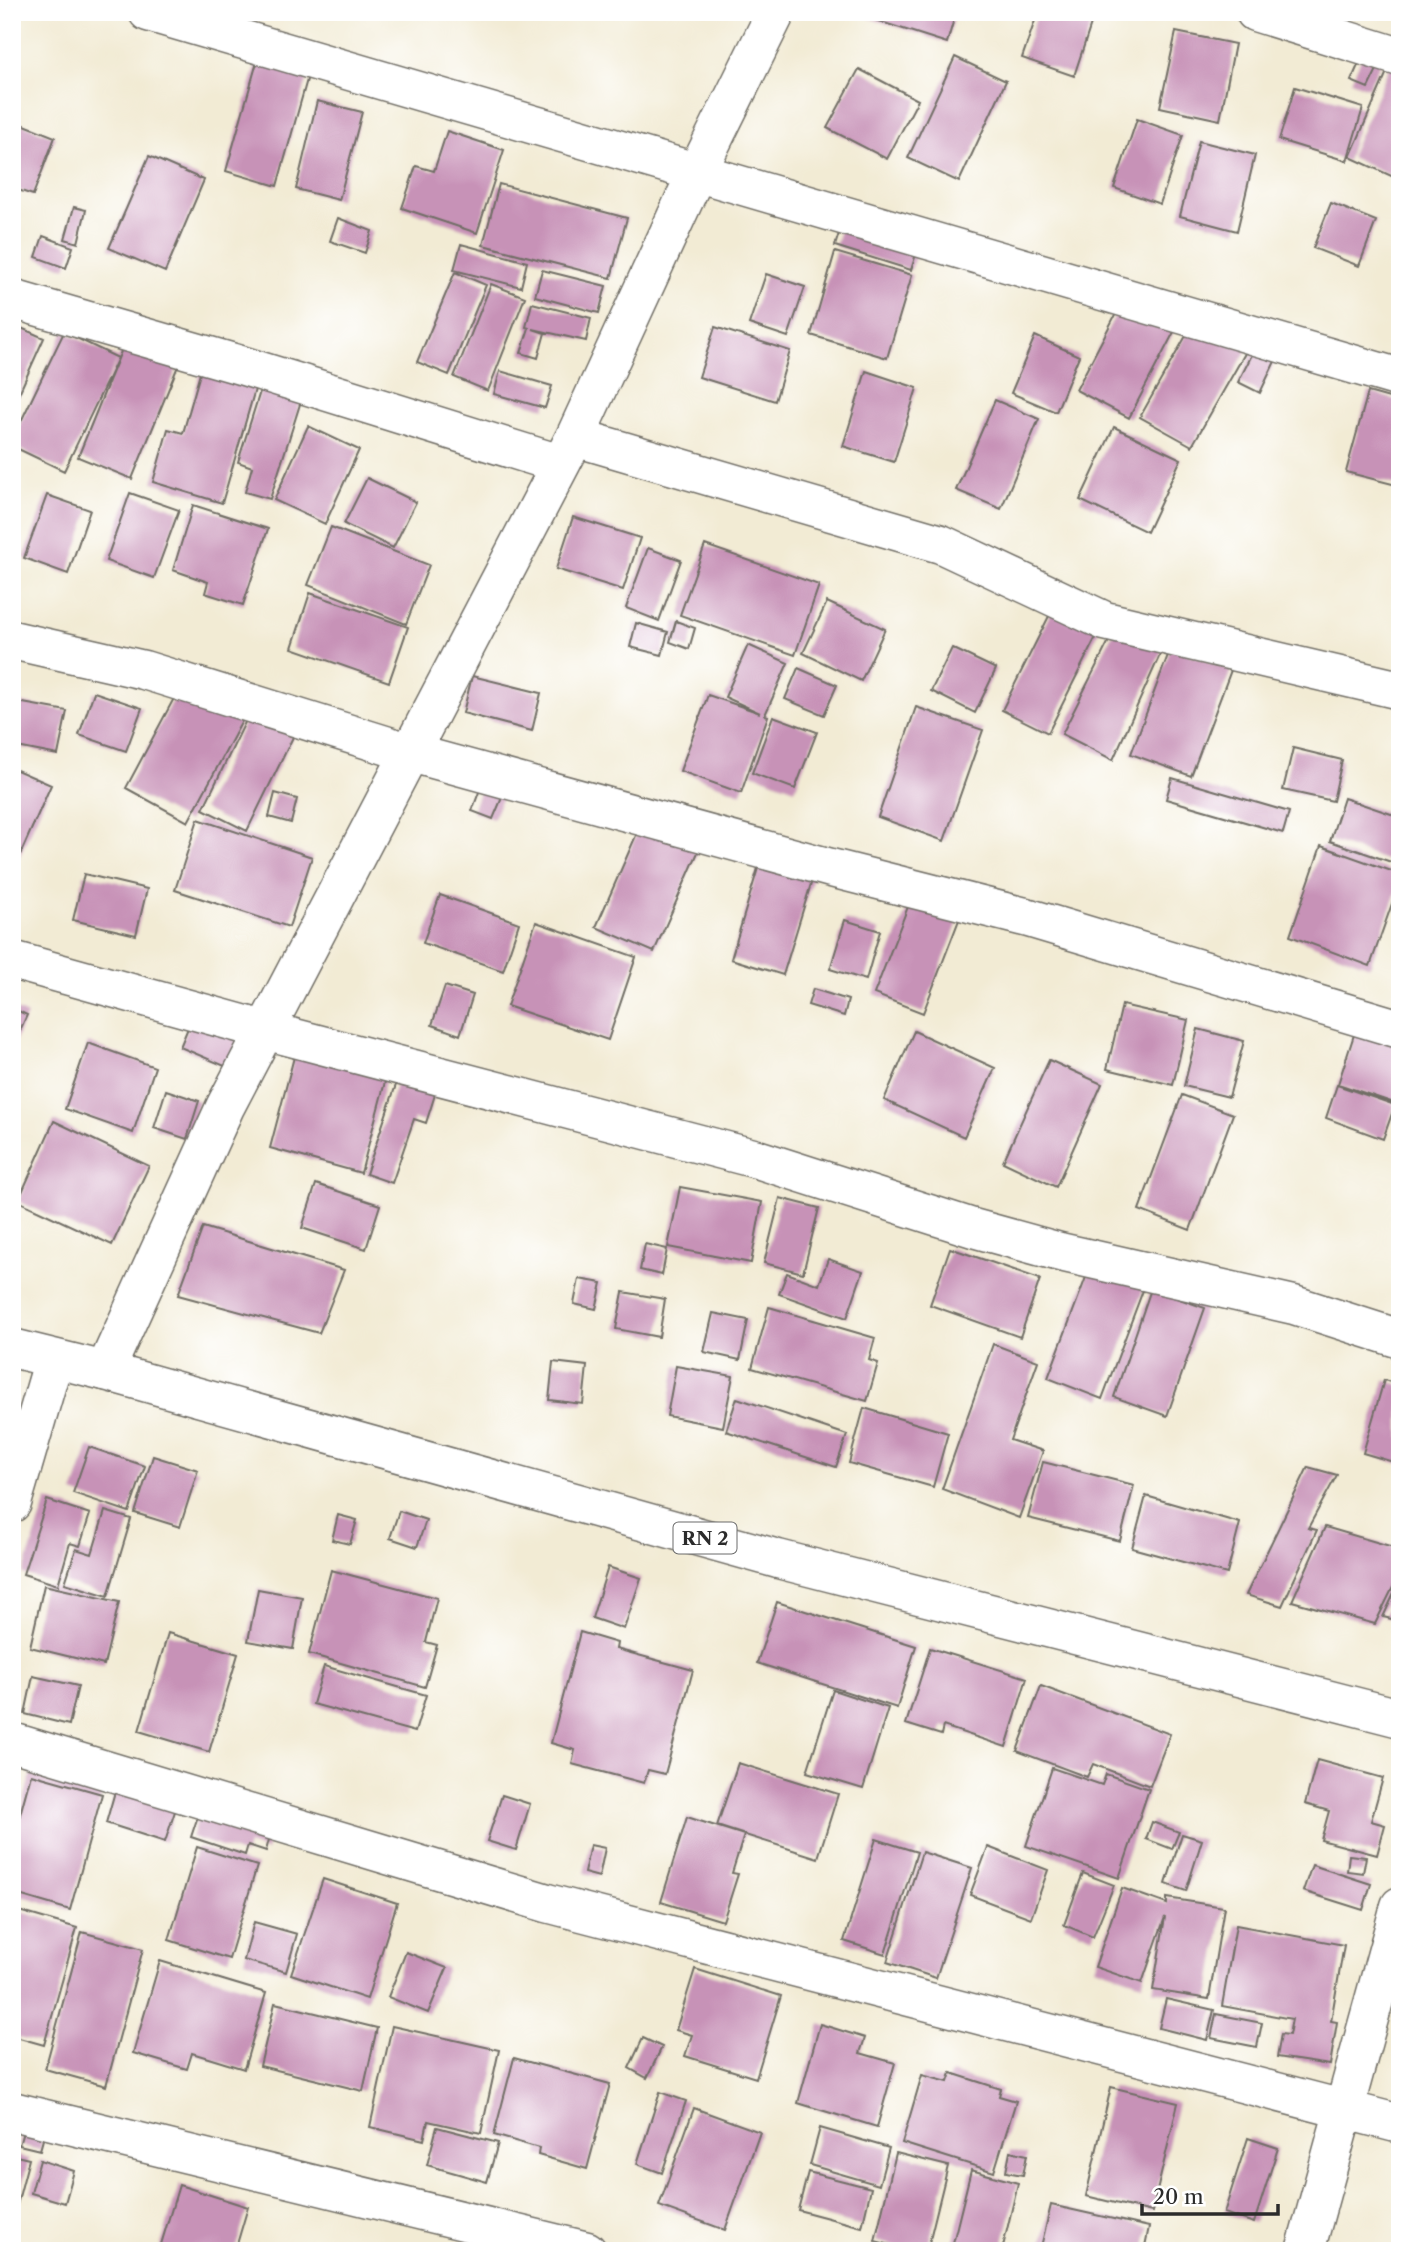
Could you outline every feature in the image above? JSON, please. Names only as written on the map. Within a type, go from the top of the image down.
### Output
[{"type":"main road","points":[[148,12],[1400,378]]},
{"type":"main road","points":[[105,1371],[225,1107],[567,450],[696,174],[776,12]]},
{"type":"main road","points":[[1255,12],[1400,57]]},
{"type":"main road","points":[[12,299],[244,366],[942,544],[1105,621],[1400,690]]},
{"type":"main road","points":[[12,640],[144,670],[411,753],[831,868],[1017,914],[1400,1029]]},
{"type":"main road","points":[[12,960],[264,1030],[757,1159],[985,1232],[1294,1306],[1400,1339]]},
{"type":"main road","name":"RN 2","points":[[12,1348],[105,1371],[778,1559],[1400,1718]]},
{"type":"main road","points":[[12,1503],[54,1359]]},
{"type":"main road","points":[[12,1742],[547,1903],[1400,2124]]},
{"type":"main road","points":[[1305,2251],[1400,1906]]},
{"type":"main road","points":[[12,2111],[587,2251]]},
{"type":"building","points":[[850,12],[956,12],[947,43]]},
{"type":"building","points":[[1038,12],[1095,12],[1074,76],[1022,58]]},
{"type":"building","points":[[1176,32],[1235,44],[1220,120],[1160,107]]},
{"type":"building","points":[[1400,42],[1400,180],[1350,157]]},
{"type":"building","points":[[1367,45],[1385,53],[1368,88],[1351,81]]},
{"type":"building","points":[[955,57],[1006,81],[959,182],[908,158]]},
{"type":"building","points":[[257,62],[308,76],[277,186],[226,171]]},
{"type":"building","points":[[859,69],[918,100],[887,159],[827,128]]},
{"type":"building","points":[[1295,87],[1363,108],[1347,161],[1279,140]]},
{"type":"building","points":[[317,101],[362,112],[339,200],[296,189]]},
{"type":"building","points":[[1137,119],[1183,135],[1160,204],[1114,188]]},
{"type":"building","points":[[12,120],[55,137],[33,195],[12,188]]},
{"type":"building","points":[[447,131],[504,150],[477,233],[402,208],[416,166],[434,171]]},
{"type":"building","points":[[1199,141],[1255,155],[1237,231],[1180,216]]},
{"type":"building","points":[[149,156],[204,180],[165,272],[109,248]]},
{"type":"building","points":[[499,184],[627,218],[611,278],[483,245]]},
{"type":"building","points":[[1331,203],[1376,221],[1359,266],[1313,248]]},
{"type":"building","points":[[74,207],[86,210],[78,243],[65,239]]},
{"type":"building","points":[[845,214],[921,238],[911,270],[835,246]]},
{"type":"building","points":[[338,218],[372,231],[365,253],[330,241]]},
{"type":"building","points":[[43,236],[73,247],[66,268],[36,257]]},
{"type":"building","points":[[461,244],[527,262],[521,287],[454,270]]},
{"type":"building","points":[[835,252],[912,275],[887,358],[811,335]]},
{"type":"building","points":[[542,270],[606,286],[599,313],[535,296]]},
{"type":"building","points":[[455,272],[486,285],[449,375],[417,362]]},
{"type":"building","points":[[766,274],[805,287],[788,337],[749,324]]},
{"type":"building","points":[[1132,283],[1185,311],[1129,418],[1076,390]]},
{"type":"building","points":[[491,284],[525,297],[488,391],[454,377]]},
{"type":"building","points":[[532,303],[591,318],[586,341],[533,329],[545,333],[538,358],[521,353],[529,328],[526,327]]},
{"type":"building","points":[[1200,311],[1252,341],[1192,446],[1140,417]]},
{"type":"building","points":[[12,324],[44,338],[12,409]]},
{"type":"building","points":[[715,327],[790,351],[775,401],[699,377]]},
{"type":"building","points":[[64,332],[118,358],[64,471],[12,446],[12,440]]},
{"type":"building","points":[[1035,336],[1079,356],[1056,412],[1011,393]]},
{"type":"building","points":[[126,339],[180,361],[132,479],[78,457]]},
{"type":"building","points":[[1257,345],[1278,355],[1260,393],[1238,382]]},
{"type":"building","points":[[205,356],[260,372],[222,503],[153,482],[168,429],[183,433]]},
{"type":"building","points":[[267,369],[307,382],[270,499],[245,492],[252,467],[238,462]]},
{"type":"building","points":[[500,371],[552,386],[545,408],[494,394]]},
{"type":"building","points":[[866,371],[917,388],[894,462],[843,446]]},
{"type":"building","points":[[1368,392],[1400,401],[1400,486],[1346,472]]},
{"type":"building","points":[[995,400],[1039,419],[1001,509],[956,490]]},
{"type":"building","points":[[308,426],[359,450],[325,524],[274,500]]},
{"type":"building","points":[[1114,427],[1181,459],[1147,532],[1080,500]]},
{"type":"building","points":[[367,478],[416,502],[393,548],[344,524]]},
{"type":"building","points":[[130,493],[179,510],[154,578],[106,561]]},
{"type":"building","points":[[47,495],[90,510],[68,574],[24,558]]},
{"type":"building","points":[[193,505],[268,529],[243,605],[205,593],[208,582],[173,570]]},
{"type":"building","points":[[573,517],[640,538],[623,590],[556,569]]},
{"type":"building","points":[[331,527],[429,565],[406,624],[308,585]]},
{"type":"building","points":[[705,545],[819,585],[795,655],[680,615]]},
{"type":"building","points":[[648,548],[681,560],[659,621],[626,608]]},
{"type":"building","points":[[310,593],[408,627],[389,682],[292,648]]},
{"type":"building","points":[[827,602],[885,629],[861,681],[803,653]]},
{"type":"building","points":[[1055,604],[1101,627],[1048,733],[1002,710]]},
{"type":"building","points":[[676,621],[695,628],[689,649],[670,642]]},
{"type":"building","points":[[636,623],[668,632],[662,655],[630,647]]},
{"type":"building","points":[[1117,625],[1172,628],[1113,760],[1062,734]]},
{"type":"building","points":[[748,645],[788,663],[765,715],[768,716],[741,793],[680,771],[708,695],[760,713],[725,697]]},
{"type":"building","points":[[1171,647],[1231,670],[1191,776],[1131,754]]},
{"type":"building","points":[[952,648],[996,669],[975,713],[931,691]]},
{"type":"building","points":[[798,668],[837,685],[824,715],[785,699]]},
{"type":"building","points":[[472,676],[541,693],[532,731],[463,713]]},
{"type":"building","points":[[180,687],[242,721],[188,822],[126,788]]},
{"type":"building","points":[[94,692],[142,708],[126,751],[79,735]]},
{"type":"building","points":[[12,701],[67,711],[58,755],[12,746]]},
{"type":"building","points":[[916,707],[983,730],[944,841],[878,817]]},
{"type":"building","points":[[249,714],[293,737],[247,831],[203,809]]},
{"type":"building","points":[[773,716],[817,732],[795,789],[752,773]]},
{"type":"building","points":[[1293,748],[1342,760],[1333,801],[1283,790]]},
{"type":"building","points":[[12,768],[51,785],[12,873]]},
{"type":"building","points":[[1172,778],[1289,812],[1283,833],[1166,799]]},
{"type":"building","points":[[482,784],[504,793],[493,819],[472,811]]},
{"type":"building","points":[[275,793],[297,799],[291,823],[269,817]]},
{"type":"building","points":[[1344,798],[1400,817],[1400,865],[1330,841]]},
{"type":"building","points":[[198,819],[312,857],[289,927],[175,890]]},
{"type":"building","points":[[641,824],[699,850],[654,952],[596,927]]},
{"type":"building","points":[[1321,846],[1400,874],[1400,881],[1370,966],[1290,936]]},
{"type":"building","points":[[761,858],[814,874],[783,975],[731,959]]},
{"type":"building","points":[[84,874],[147,889],[136,935],[73,920]]},
{"type":"building","points":[[918,881],[967,899],[923,1013],[874,994]]},
{"type":"building","points":[[440,895],[519,923],[503,971],[423,943]]},
{"type":"building","points":[[845,920],[880,931],[866,980],[830,969]]},
{"type":"building","points":[[536,922],[636,957],[608,1040],[507,1006]]},
{"type":"building","points":[[445,986],[473,995],[460,1035],[432,1025]]},
{"type":"building","points":[[813,989],[848,1000],[844,1016],[808,1005]]},
{"type":"building","points":[[1122,1005],[1188,1020],[1173,1085],[1107,1069]]},
{"type":"building","points":[[1363,1007],[1400,1019],[1400,1105],[1338,1084]]},
{"type":"building","points":[[12,1008],[27,1015],[12,1048]]},
{"type":"building","points":[[195,1011],[242,1031],[227,1067],[180,1047]]},
{"type":"building","points":[[1198,1029],[1244,1041],[1229,1097],[1184,1086]]},
{"type":"building","points":[[914,1031],[995,1068],[964,1137],[884,1100]]},
{"type":"building","points":[[299,1038],[390,1063],[361,1173],[270,1148]]},
{"type":"building","points":[[88,1043],[155,1067],[133,1133],[65,1109]]},
{"type":"building","points":[[1049,1060],[1102,1084],[1056,1187],[1003,1162]]},
{"type":"building","points":[[401,1070],[439,1082],[426,1123],[414,1119],[392,1183],[366,1174]]},
{"type":"building","points":[[1337,1085],[1395,1105],[1383,1139],[1326,1118]]},
{"type":"building","points":[[166,1090],[199,1101],[187,1139],[154,1128]]},
{"type":"building","points":[[1182,1095],[1233,1114],[1190,1230],[1139,1210]]},
{"type":"building","points":[[54,1121],[149,1166],[112,1245],[18,1201]]},
{"type":"building","points":[[316,1184],[380,1205],[366,1249],[302,1228]]},
{"type":"building","points":[[680,1187],[762,1202],[751,1263],[668,1247]]},
{"type":"building","points":[[780,1198],[819,1208],[803,1273],[764,1263]]},
{"type":"building","points":[[203,1227],[344,1270],[319,1333],[178,1295]]},
{"type":"building","points":[[645,1244],[667,1249],[662,1275],[640,1270]]},
{"type":"building","points":[[950,1248],[1040,1279],[1020,1337],[930,1305]]},
{"type":"building","points":[[828,1259],[863,1271],[847,1318],[779,1294],[787,1273],[819,1285]]},
{"type":"building","points":[[1091,1264],[1145,1285],[1102,1399],[1048,1378]]},
{"type":"building","points":[[579,1279],[602,1283],[596,1309],[574,1304]]},
{"type":"building","points":[[1151,1289],[1205,1308],[1167,1416],[1114,1397]]},
{"type":"building","points":[[623,1292],[665,1299],[659,1337],[616,1329]]},
{"type":"building","points":[[769,1307],[875,1338],[869,1360],[878,1363],[867,1401],[752,1368]]},
{"type":"building","points":[[713,1313],[748,1320],[740,1360],[704,1352]]},
{"type":"building","points":[[993,1344],[1038,1361],[1010,1440],[1043,1451],[1019,1518],[942,1489]]},
{"type":"building","points":[[553,1362],[587,1366],[583,1404],[549,1400]]},
{"type":"building","points":[[676,1366],[733,1376],[723,1427],[667,1416]]},
{"type":"building","points":[[1384,1380],[1400,1385],[1400,1464],[1363,1453]]},
{"type":"building","points":[[737,1398],[847,1435],[836,1467],[726,1431]]},
{"type":"building","points":[[864,1408],[948,1433],[933,1487],[849,1463]]},
{"type":"building","points":[[89,1447],[145,1466],[129,1512],[73,1493]]},
{"type":"building","points":[[153,1456],[198,1470],[180,1527],[135,1513]]},
{"type":"building","points":[[1043,1462],[1134,1485],[1120,1541],[1028,1518]]},
{"type":"building","points":[[1308,1467],[1337,1475],[1308,1528],[1317,1530],[1282,1606],[1246,1595]]},
{"type":"building","points":[[1146,1496],[1240,1523],[1227,1574],[1132,1548]]},
{"type":"building","points":[[47,1500],[90,1514],[80,1546],[70,1543],[58,1585],[23,1574]]},
{"type":"building","points":[[105,1511],[131,1519],[108,1596],[65,1583],[76,1549],[92,1554]]},
{"type":"building","points":[[399,1511],[426,1520],[417,1547],[390,1538]]},
{"type":"building","points":[[338,1515],[357,1520],[350,1544],[332,1540]]},
{"type":"building","points":[[1325,1527],[1400,1549],[1400,1573],[1375,1624],[1292,1601]]},
{"type":"building","points":[[608,1567],[641,1578],[624,1629],[592,1618]]},
{"type":"building","points":[[331,1570],[437,1598],[426,1642],[437,1645],[425,1687],[309,1654]]},
{"type":"building","points":[[1400,1581],[1400,1621],[1383,1617]]},
{"type":"building","points":[[44,1585],[119,1602],[104,1665],[30,1647]]},
{"type":"building","points":[[258,1589],[302,1597],[293,1649],[248,1641]]},
{"type":"building","points":[[777,1602],[916,1646],[897,1708],[757,1663]]},
{"type":"building","points":[[580,1632],[617,1643],[616,1649],[693,1670],[665,1774],[648,1770],[644,1783],[572,1764],[575,1750],[551,1743]]},
{"type":"building","points":[[168,1633],[238,1654],[209,1752],[139,1731]]},
{"type":"building","points":[[930,1648],[1027,1678],[1006,1747],[943,1726],[941,1735],[906,1724]]},
{"type":"building","points":[[324,1666],[426,1695],[415,1732],[313,1704]]},
{"type":"building","points":[[33,1676],[78,1686],[69,1725],[25,1714]]},
{"type":"building","points":[[1041,1686],[1170,1734],[1150,1786],[1093,1764],[1087,1777],[1017,1751]]},
{"type":"building","points":[[833,1690],[888,1708],[863,1789],[807,1772]]},
{"type":"building","points":[[1317,1760],[1383,1778],[1371,1821],[1385,1825],[1377,1855],[1321,1840],[1329,1811],[1305,1804]]},
{"type":"building","points":[[738,1763],[838,1794],[818,1858],[717,1826]]},
{"type":"building","points":[[1052,1768],[1102,1785],[1106,1774],[1149,1789],[1119,1878],[1026,1846]]},
{"type":"building","points":[[31,1774],[102,1794],[70,1910],[12,1893],[12,1844]]},
{"type":"building","points":[[116,1788],[176,1808],[165,1842],[106,1823]]},
{"type":"building","points":[[502,1795],[530,1804],[516,1850],[487,1841]]},
{"type":"building","points":[[200,1810],[271,1832],[266,1851],[248,1845],[245,1855],[191,1837]]},
{"type":"building","points":[[687,1817],[744,1835],[732,1873],[738,1874],[723,1921],[661,1902]]},
{"type":"building","points":[[1152,1822],[1179,1832],[1172,1849],[1146,1839]]},
{"type":"building","points":[[1182,1834],[1202,1840],[1186,1891],[1166,1884]]},
{"type":"building","points":[[876,1839],[917,1852],[885,1954],[844,1941]]},
{"type":"building","points":[[590,1845],[605,1848],[599,1877],[584,1873]]},
{"type":"building","points":[[197,1847],[257,1866],[229,1959],[169,1940]]},
{"type":"building","points":[[988,1847],[1048,1870],[1031,1918],[970,1895]]},
{"type":"building","points":[[922,1852],[972,1868],[936,1978],[887,1962]]},
{"type":"building","points":[[1349,1855],[1366,1857],[1363,1873],[1347,1871]]},
{"type":"building","points":[[1312,1865],[1371,1884],[1363,1910],[1303,1891]]},
{"type":"building","points":[[1083,1873],[1114,1885],[1093,1937],[1064,1925]]},
{"type":"building","points":[[323,1879],[397,1903],[367,1999],[291,1974]]},
{"type":"building","points":[[1122,1888],[1167,1904],[1167,1898],[1224,1907],[1209,1999],[1153,1990],[1165,1917],[1142,1983],[1095,1967]]},
{"type":"building","points":[[12,1909],[77,1928],[44,2045],[12,2036]]},
{"type":"building","points":[[254,1922],[297,1934],[286,1972],[244,1960]]},
{"type":"building","points":[[1236,1925],[1344,1945],[1331,2021],[1337,2022],[1330,2065],[1277,2057],[1281,2034],[1289,2035],[1292,2019],[1222,2006]]},
{"type":"building","points":[[82,1932],[143,1949],[106,2086],[45,2069]]},
{"type":"building","points":[[406,1952],[447,1968],[428,2013],[388,1997]]},
{"type":"building","points":[[160,1961],[266,1993],[244,2069],[192,2053],[187,2069],[133,2053]]},
{"type":"building","points":[[695,1969],[781,1996],[756,2078],[685,2056],[692,2035],[676,2030]]},
{"type":"building","points":[[1166,1999],[1214,2010],[1207,2040],[1159,2028]]},
{"type":"building","points":[[275,2003],[377,2028],[363,2091],[260,2066]]},
{"type":"building","points":[[1216,2014],[1262,2023],[1257,2047],[1211,2038]]},
{"type":"building","points":[[820,2024],[865,2038],[860,2053],[895,2063],[877,2127],[798,2103]]},
{"type":"building","points":[[392,2026],[499,2050],[481,2133],[428,2121],[424,2140],[370,2127]]},
{"type":"building","points":[[643,2038],[662,2047],[647,2078],[629,2068]]},
{"type":"building","points":[[514,2058],[610,2084],[587,2169],[538,2155],[539,2148],[494,2135]]},
{"type":"building","points":[[951,2073],[1001,2089],[999,2096],[1016,2101],[994,2172],[902,2143],[922,2075],[948,2082]]},
{"type":"building","points":[[1111,2087],[1178,2103],[1152,2212],[1086,2196]]},
{"type":"building","points":[[660,2092],[686,2101],[662,2173],[637,2164]]},
{"type":"building","points":[[694,2108],[760,2132],[725,2230],[659,2206]]},
{"type":"building","points":[[29,2112],[49,2118],[40,2150],[19,2145]]},
{"type":"building","points":[[437,2127],[498,2143],[487,2182],[427,2165]]},
{"type":"building","points":[[820,2128],[889,2148],[879,2185],[810,2165]]},
{"type":"building","points":[[1248,2138],[1278,2148],[1254,2223],[1224,2213]]},
{"type":"building","points":[[1010,2151],[1027,2155],[1023,2175],[1006,2172]]},
{"type":"building","points":[[896,2153],[948,2166],[927,2251],[914,2251],[875,2241]]},
{"type":"building","points":[[12,2155],[29,2159],[13,2220],[12,2220]]},
{"type":"building","points":[[40,2160],[74,2171],[65,2203],[31,2193]]},
{"type":"building","points":[[971,2170],[1018,2183],[1002,2251],[951,2251]]},
{"type":"building","points":[[808,2172],[871,2188],[862,2227],[798,2210]]},
{"type":"building","points":[[179,2185],[248,2207],[235,2251],[159,2251]]},
{"type":"building","points":[[1051,2205],[1149,2227],[1144,2251],[1040,2251]]}]
